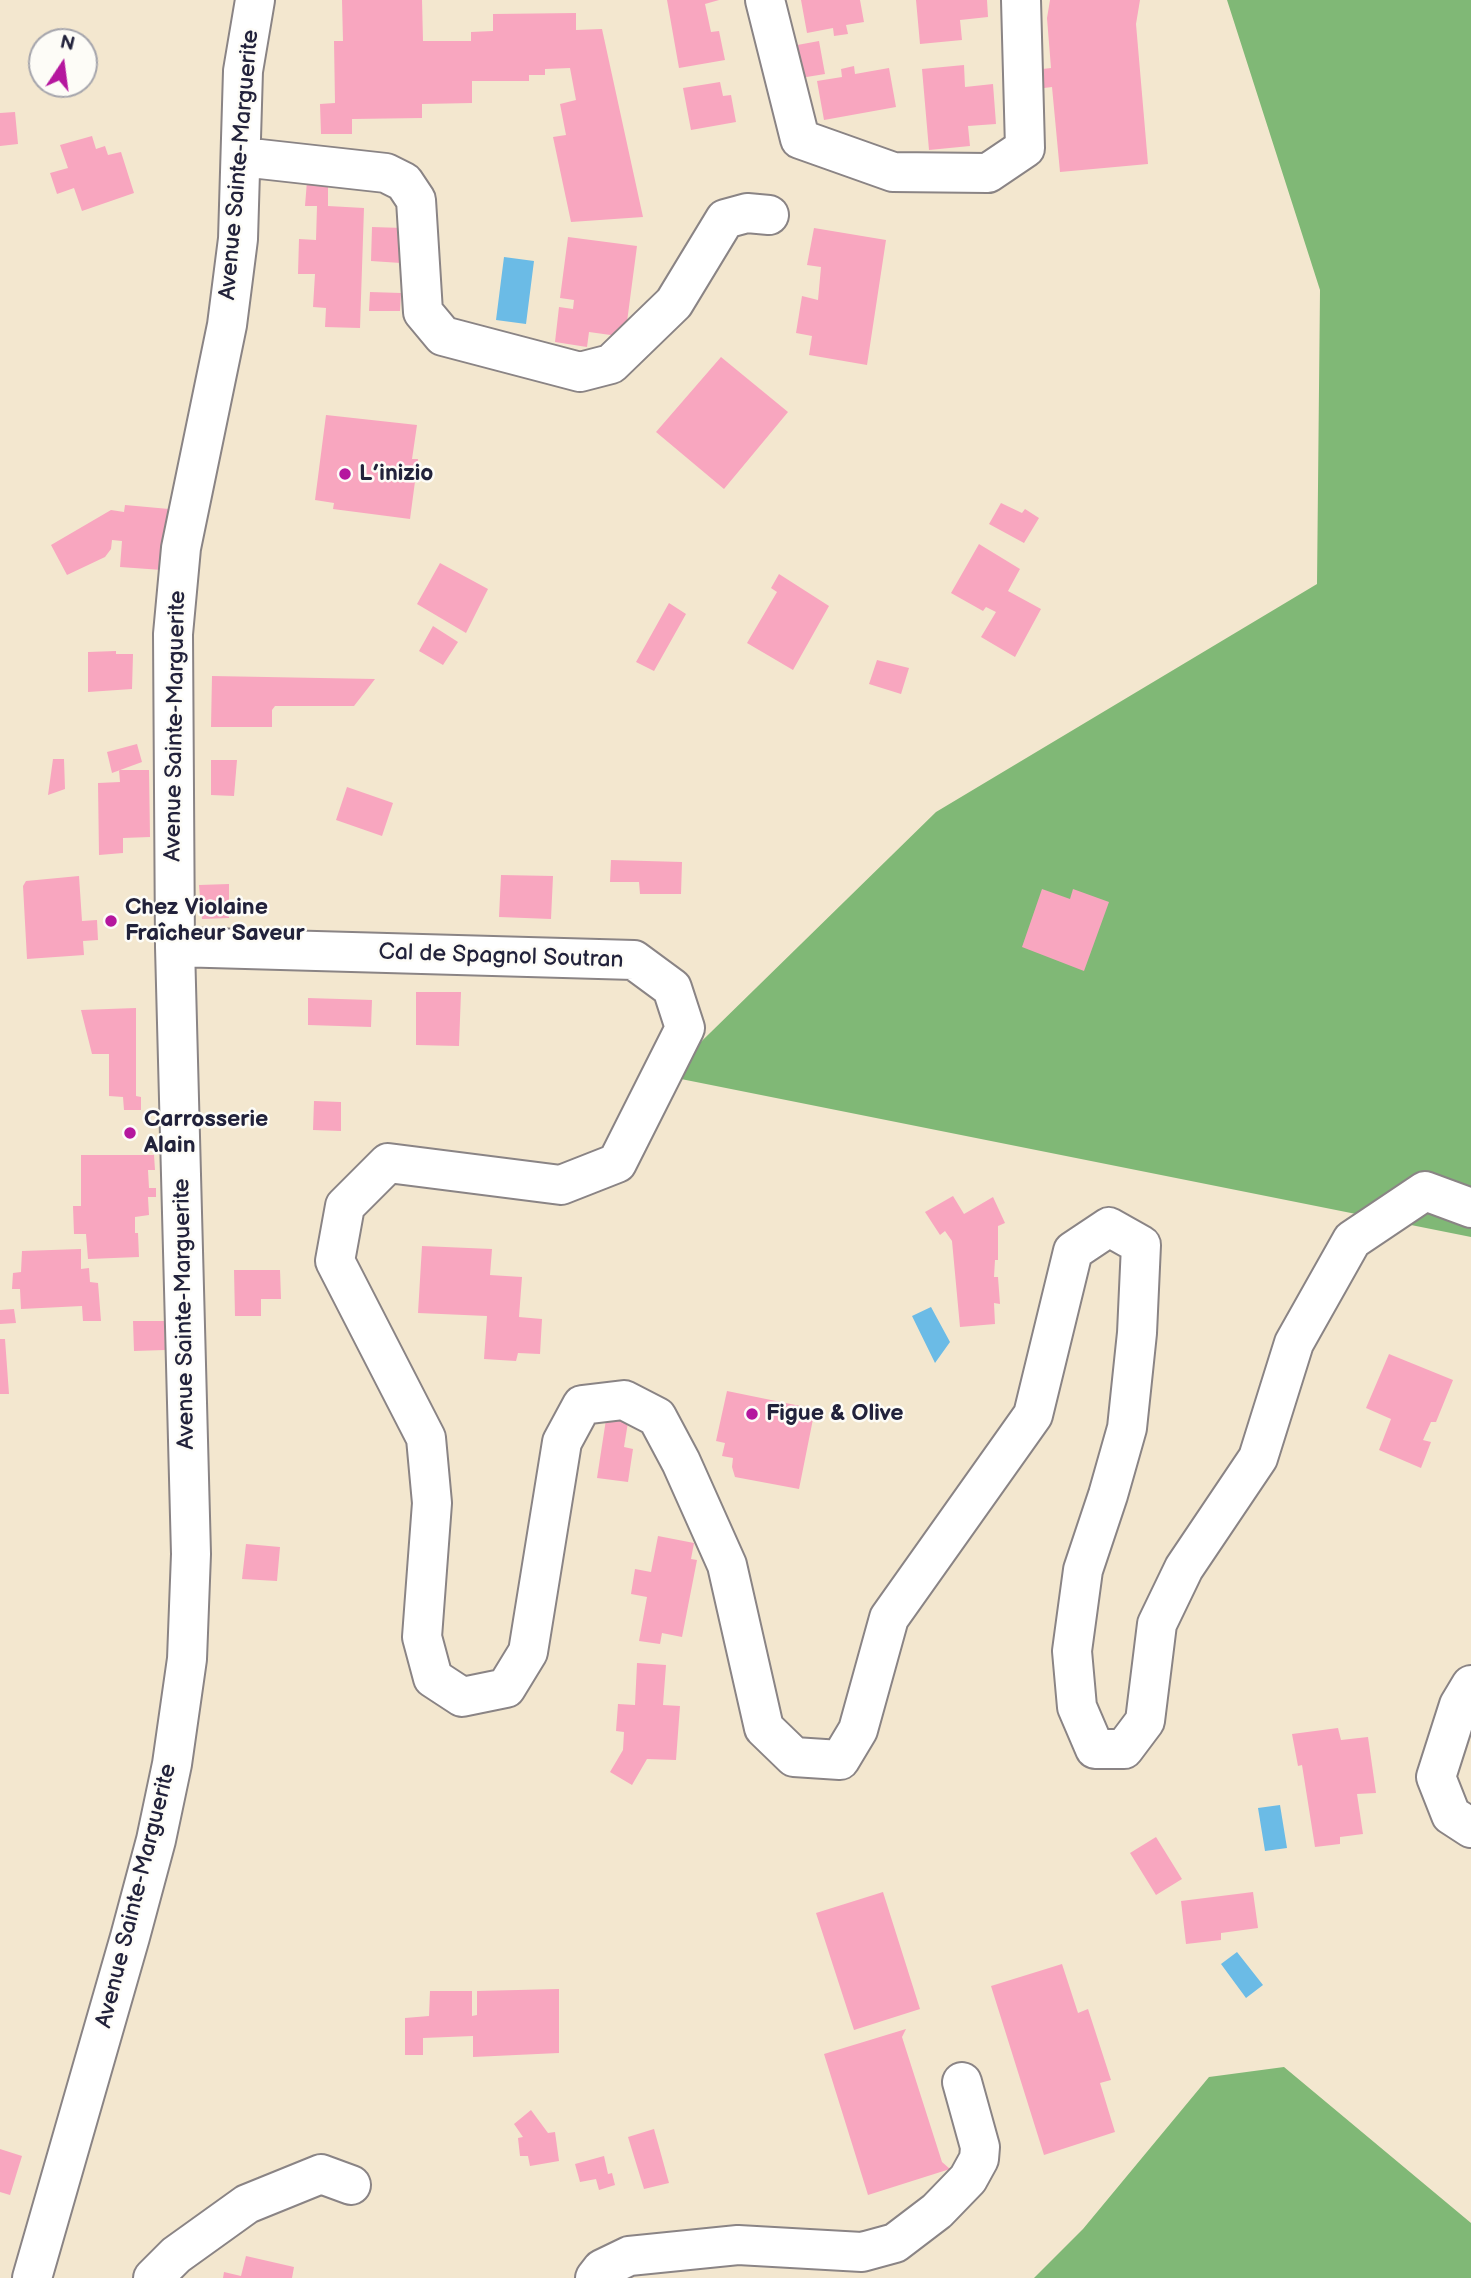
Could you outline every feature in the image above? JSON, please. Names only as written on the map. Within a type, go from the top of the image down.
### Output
[{"type":"street","name":"Avenue Sainte-Marguerite","points":[[32,2278],[156,1840],[172,1765],[187,1659],[191,1554],[175,947],[173,635],[181,548],[227,325],[238,239],[243,71],[255,0]]},
{"type":"street","points":[[765,0],[800,139],[893,172],[975,173],[988,173],[1025,148],[1021,0]]},
{"type":"street","points":[[242,157],[386,173],[404,182],[416,200],[423,312],[443,336],[580,372],[611,364],[674,303],[725,219],[747,213],[769,215]]},
{"type":"street","name":"Cal de Spagnol Soutran","points":[[175,947],[634,961],[672,988],[685,1028],[617,1163],[561,1185],[388,1163],[345,1206],[335,1261],[426,1438],[432,1503],[422,1637],[433,1678],[461,1697],[506,1688],[528,1652],[562,1442],[582,1405],[624,1400],[657,1417],[681,1462],[727,1565],[764,1728],[794,1757],[840,1760],[859,1731],[889,1618],[1033,1415],[1073,1251],[1109,1227],[1141,1245],[1136,1333],[1127,1428],[1083,1570],[1072,1651],[1077,1707],[1096,1749],[1124,1749],[1146,1721],[1157,1624],[1184,1568],[1258,1458],[1294,1343],[1352,1240],[1425,1191],[1471,1208]]},
{"type":"street","points":[[1471,1685],[1459,1705],[1436,1777],[1451,1815],[1471,1828]]},
{"type":"street","points":[[595,2278],[602,2269],[629,2256],[738,2245],[862,2252],[895,2243],[937,2211],[968,2179],[979,2159],[980,2147],[962,2082]]},
{"type":"street","points":[[153,2278],[176,2255],[247,2204],[321,2174],[351,2185]]},
{"type":"green space","points":[[1227,0],[1471,0],[1471,1237],[666,1076],[936,812],[1317,584],[1320,290]]},
{"type":"green space","points":[[1284,2067],[1471,2223],[1471,2278],[1034,2278],[1083,2229],[1209,2077]]},
{"type":"water","points":[[504,257],[534,261],[526,324],[496,320]]},
{"type":"water","points":[[931,1307],[950,1342],[935,1363],[912,1316]]},
{"type":"water","points":[[1280,1805],[1287,1848],[1265,1851],[1258,1808]]},
{"type":"water","points":[[1237,1952],[1263,1985],[1246,1998],[1221,1964]]},
{"type":"building","points":[[342,0],[422,0],[423,41],[471,41],[471,32],[493,31],[493,14],[576,13],[576,30],[602,29],[643,217],[571,222],[553,137],[566,135],[560,104],[576,100],[570,68],[545,69],[545,75],[529,75],[529,81],[472,81],[472,103],[422,104],[422,118],[352,119],[352,134],[321,134],[320,104],[335,103],[334,41],[343,41]]},
{"type":"building","points":[[667,0],[719,0],[705,4],[711,32],[719,31],[725,60],[679,68]]},
{"type":"building","points":[[801,0],[860,0],[864,22],[846,25],[848,34],[834,36],[833,28],[807,33]]},
{"type":"building","points":[[916,0],[987,0],[988,17],[960,20],[962,40],[920,44]]},
{"type":"building","points":[[1050,0],[1140,0],[1136,24],[1148,164],[1060,172],[1052,87],[1036,89],[1034,70],[1051,68],[1047,18]]},
{"type":"building","points":[[819,41],[825,74],[788,80],[781,48]]},
{"type":"building","points":[[964,65],[965,87],[993,84],[996,124],[968,126],[970,146],[929,150],[922,69]]},
{"type":"building","points":[[854,66],[855,74],[889,68],[896,107],[824,120],[817,81],[842,77],[841,69]]},
{"type":"building","points":[[720,82],[723,96],[731,95],[736,122],[691,130],[683,88]]},
{"type":"building","points":[[15,112],[18,144],[0,146],[0,113]]},
{"type":"building","points":[[92,136],[96,149],[105,146],[108,155],[121,152],[134,193],[82,211],[74,188],[57,194],[50,173],[68,168],[60,145]]},
{"type":"building","points":[[307,181],[328,183],[328,206],[364,208],[360,328],[325,327],[326,308],[313,307],[315,274],[298,274],[299,239],[316,240],[317,206],[305,206]]},
{"type":"building","points":[[372,227],[403,228],[401,263],[371,261]]},
{"type":"building","points":[[814,228],[886,240],[867,365],[809,355],[812,336],[796,333],[802,296],[818,300],[821,267],[807,265]]},
{"type":"building","points":[[568,237],[637,246],[625,337],[589,332],[587,347],[555,342],[559,307],[573,309],[574,300],[560,298]]},
{"type":"building","points":[[370,292],[401,293],[400,311],[369,311]]},
{"type":"building","points":[[721,357],[788,412],[724,489],[656,432]]},
{"type":"building","points":[[326,415],[417,425],[412,459],[418,459],[410,519],[333,509],[334,503],[315,500]]},
{"type":"building","points":[[1001,503],[1022,513],[1025,509],[1039,518],[1024,543],[989,524]]},
{"type":"building","points":[[125,505],[169,509],[162,570],[120,567],[122,541],[112,540],[111,549],[105,557],[67,575],[51,545],[111,510],[124,512]]},
{"type":"building","points":[[979,544],[1020,569],[1008,591],[1041,609],[1015,657],[981,637],[996,612],[986,607],[983,611],[951,593]]},
{"type":"building","points":[[440,563],[488,589],[466,633],[417,604]]},
{"type":"building","points":[[779,574],[829,606],[793,670],[747,643],[777,592],[771,588]]},
{"type":"building","points":[[669,603],[686,614],[654,671],[636,662]]},
{"type":"building","points":[[433,626],[458,642],[443,665],[419,651]]},
{"type":"building","points":[[116,651],[116,654],[133,654],[132,689],[88,692],[88,652]]},
{"type":"building","points":[[877,660],[909,668],[901,694],[869,684]]},
{"type":"building","points":[[212,676],[375,679],[354,706],[275,706],[272,710],[272,727],[211,727]]},
{"type":"building","points":[[137,744],[142,762],[112,773],[107,752]]},
{"type":"building","points":[[53,759],[64,759],[65,789],[48,795]]},
{"type":"building","points":[[211,760],[237,760],[234,796],[211,795]]},
{"type":"building","points":[[119,770],[149,770],[150,837],[123,838],[123,853],[99,855],[98,783],[120,782]]},
{"type":"building","points":[[347,787],[393,803],[382,836],[336,820]]},
{"type":"building","points":[[611,860],[682,862],[681,894],[640,894],[639,882],[610,882]]},
{"type":"building","points":[[501,875],[553,876],[551,919],[499,917]]},
{"type":"building","points":[[79,876],[82,921],[97,920],[98,940],[83,941],[84,955],[27,959],[23,886],[26,881]]},
{"type":"building","points":[[229,884],[229,918],[202,919],[199,885]]},
{"type":"building","points":[[1042,889],[1070,899],[1073,889],[1109,902],[1084,971],[1022,947]]},
{"type":"building","points":[[416,992],[461,992],[459,1046],[416,1045]]},
{"type":"building","points":[[308,998],[372,1000],[371,1027],[308,1025]]},
{"type":"building","points":[[136,1008],[136,1096],[141,1097],[141,1110],[124,1110],[123,1097],[109,1096],[109,1054],[92,1054],[81,1010]]},
{"type":"building","points":[[314,1101],[341,1102],[341,1131],[313,1130]]},
{"type":"building","points":[[81,1155],[154,1155],[155,1170],[148,1170],[149,1188],[156,1188],[156,1197],[148,1197],[149,1215],[135,1217],[139,1257],[88,1259],[86,1234],[74,1234],[73,1206],[81,1206]]},
{"type":"building","points":[[953,1196],[964,1214],[993,1197],[1005,1223],[998,1226],[998,1260],[995,1260],[994,1277],[998,1277],[1000,1304],[994,1303],[995,1324],[960,1327],[952,1241],[945,1231],[940,1235],[925,1212]]},
{"type":"building","points":[[422,1246],[492,1249],[490,1275],[522,1277],[519,1317],[542,1319],[540,1354],[518,1353],[516,1361],[484,1359],[487,1316],[418,1313]]},
{"type":"building","points":[[81,1249],[81,1269],[89,1268],[90,1282],[98,1283],[101,1321],[83,1321],[82,1306],[21,1309],[20,1289],[12,1289],[13,1273],[21,1272],[22,1251]]},
{"type":"building","points":[[234,1270],[280,1270],[281,1299],[261,1299],[261,1316],[235,1316]]},
{"type":"building","points":[[14,1309],[16,1323],[0,1324],[0,1310]]},
{"type":"building","points":[[133,1321],[164,1321],[165,1350],[134,1351]]},
{"type":"building","points":[[0,1339],[5,1339],[9,1394],[0,1394]]},
{"type":"building","points":[[1389,1354],[1453,1380],[1436,1422],[1431,1422],[1423,1440],[1431,1442],[1421,1468],[1379,1450],[1391,1419],[1366,1408]]},
{"type":"building","points":[[727,1391],[815,1409],[799,1489],[735,1477],[733,1458],[722,1456],[725,1443],[716,1441]]},
{"type":"building","points":[[607,1413],[629,1416],[624,1447],[633,1449],[628,1482],[597,1478]]},
{"type":"building","points":[[658,1536],[694,1543],[691,1559],[697,1560],[682,1637],[662,1633],[660,1644],[639,1641],[647,1597],[631,1594],[635,1569],[651,1572]]},
{"type":"building","points":[[246,1544],[280,1547],[277,1581],[242,1579]]},
{"type":"building","points":[[637,1663],[666,1665],[663,1705],[680,1706],[676,1760],[647,1759],[632,1785],[610,1772],[623,1750],[624,1732],[616,1731],[618,1704],[635,1705]]},
{"type":"building","points":[[1338,1728],[1341,1740],[1368,1737],[1376,1793],[1357,1794],[1363,1834],[1340,1837],[1340,1844],[1315,1847],[1302,1765],[1298,1766],[1292,1734]]},
{"type":"building","points":[[1156,1837],[1182,1879],[1156,1895],[1130,1853]]},
{"type":"building","points":[[883,1892],[920,2009],[854,2030],[816,1913]]},
{"type":"building","points":[[1253,1892],[1258,1928],[1221,1933],[1221,1940],[1186,1944],[1181,1901]]},
{"type":"building","points":[[1062,1964],[1078,2013],[1088,2009],[1111,2080],[1100,2083],[1115,2132],[1044,2155],[991,1986]]},
{"type":"building","points":[[559,1989],[559,2053],[473,2057],[473,2036],[423,2038],[423,2055],[405,2055],[405,2018],[429,2016],[430,1991],[472,1991],[472,2016],[477,2015],[477,1991]]},
{"type":"building","points":[[906,2029],[902,2037],[942,2162],[950,2169],[868,2195],[824,2054]]},
{"type":"building","points":[[531,2110],[548,2133],[555,2132],[559,2161],[530,2166],[528,2156],[520,2156],[518,2138],[523,2137],[514,2124]]},
{"type":"building","points":[[654,2129],[669,2183],[644,2189],[628,2137]]},
{"type":"building","points":[[0,2149],[22,2156],[10,2195],[0,2192]]},
{"type":"building","points":[[604,2156],[608,2174],[612,2173],[615,2185],[599,2190],[596,2179],[580,2182],[575,2164]]},
{"type":"building","points":[[246,2256],[294,2267],[292,2278],[223,2278],[224,2272],[241,2276]]},
{"type":"place","name":"L’inizio","points":[[345,474]]},
{"type":"place","name":"Chez Violaine Fraîcheur Saveur","points":[[111,921]]},
{"type":"place","name":"Carrosserie Alain","points":[[130,1133]]},
{"type":"place","name":"Figue & Olive","points":[[752,1414]]}]
